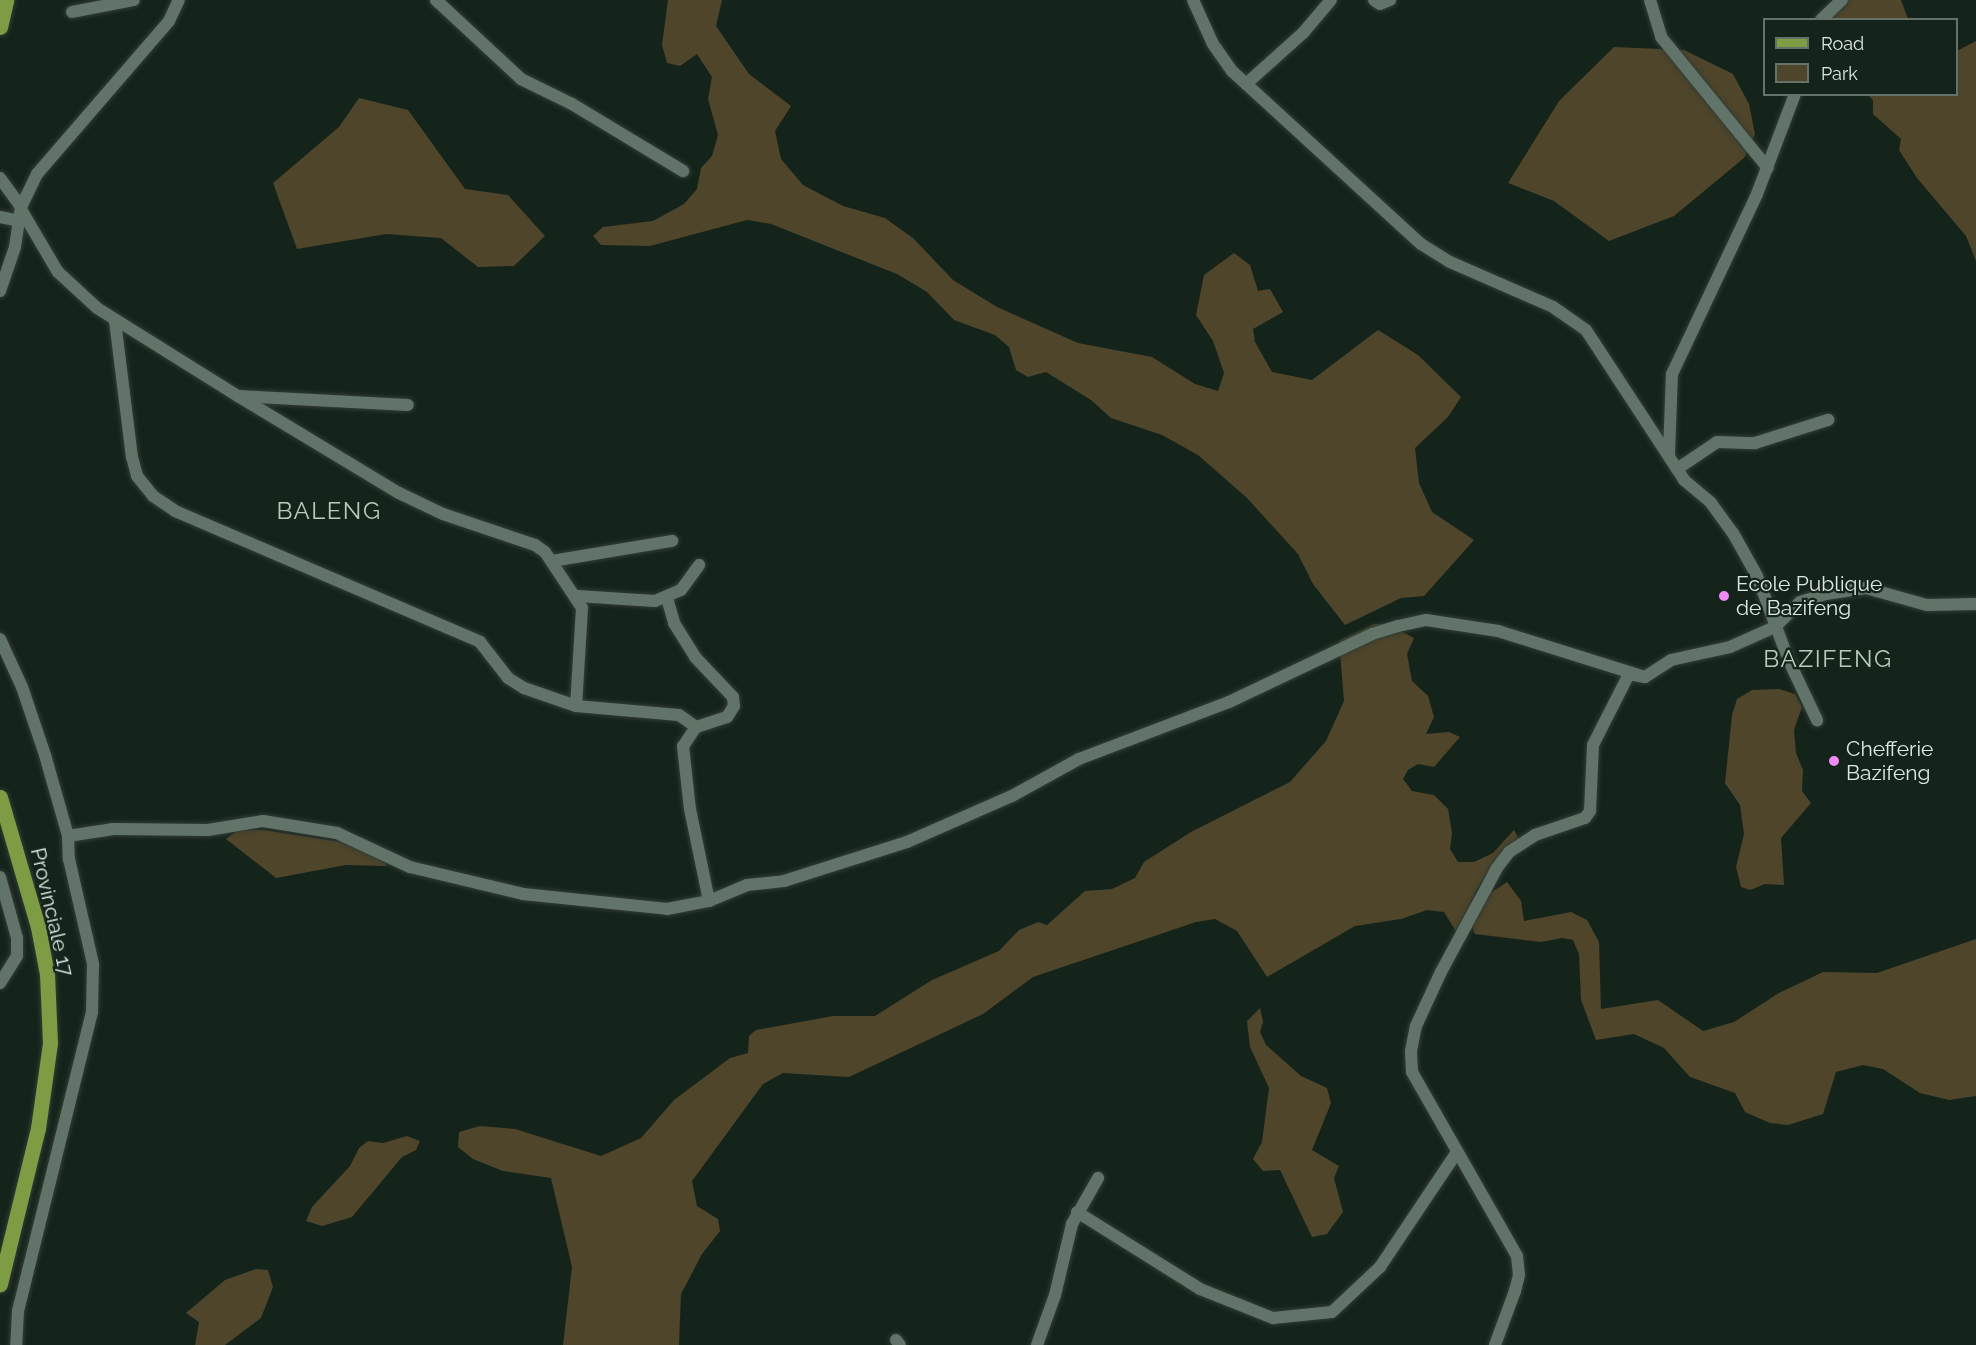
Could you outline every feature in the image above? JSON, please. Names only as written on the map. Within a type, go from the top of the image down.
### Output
[{"type":"main road","points":[[0,27],[6,0]]},
{"type":"main road","name":"Provinciale 17","points":[[0,797],[3,819],[43,951],[50,1044],[38,1128],[4,1253],[0,1284]]},
{"type":"street","points":[[72,12],[134,0]]},
{"type":"street","points":[[0,291],[21,213],[37,174],[163,29],[179,0]]},
{"type":"street","points":[[436,0],[521,79],[572,104],[682,171]]},
{"type":"street","points":[[1193,0],[1213,44],[1246,84],[1421,244],[1450,262],[1544,302],[1575,320],[1599,347],[1677,469],[1711,503],[1733,533],[1756,576],[1787,656],[1817,720]]},
{"type":"street","points":[[1246,84],[1303,33],[1331,0]]},
{"type":"street","points":[[1374,0],[1380,4],[1390,0]]},
{"type":"street","points":[[1650,0],[1661,37],[1768,168]]},
{"type":"street","points":[[1823,18],[1842,0]]},
{"type":"street","points":[[1669,455],[1672,374],[1768,168],[1793,96]]},
{"type":"street","points":[[0,178],[58,272],[115,321],[399,493],[443,514],[536,544],[552,561],[577,596],[582,619],[576,706]]},
{"type":"street","points":[[0,217],[21,213]]},
{"type":"street","points":[[115,321],[132,457],[137,476],[153,496],[205,525],[480,642],[508,678],[576,706],[679,715],[696,727]]},
{"type":"street","points":[[238,396],[408,405]]},
{"type":"street","points":[[1677,469],[1717,442],[1755,443],[1828,420]]},
{"type":"street","points":[[552,561],[672,542]]},
{"type":"street","points":[[577,596],[655,601],[667,598],[681,590],[699,565]]},
{"type":"street","points":[[1495,1345],[1515,1292],[1517,1256],[1412,1072],[1411,1051],[1416,1026],[1476,904],[1509,852],[1535,835],[1585,818],[1590,811],[1596,734],[1629,674],[1645,677],[1671,660],[1712,654],[1775,627],[1800,602],[1850,589],[1877,590],[1928,605],[1976,604]]},
{"type":"street","points":[[667,598],[674,623],[695,657],[733,697],[733,712],[696,727],[683,746],[690,809],[709,901]]},
{"type":"street","points":[[68,836],[113,829],[208,830],[263,821],[337,833],[410,867],[523,894],[666,909],[709,901],[747,885],[784,881],[907,842],[1012,795],[1078,759],[1229,702],[1372,634],[1398,626],[1426,620],[1487,629],[1645,677]]},
{"type":"street","points":[[0,639],[22,687],[68,836],[69,859],[93,964],[92,1012],[65,1106],[18,1311],[16,1345]]},
{"type":"street","points":[[0,877],[17,938],[16,956],[0,983]]},
{"type":"street","points":[[1077,1212],[1200,1288],[1273,1318],[1332,1312],[1380,1267],[1457,1152]]},
{"type":"street","points":[[1037,1345],[1055,1295],[1077,1212],[1098,1178]]},
{"type":"green space","points":[[668,0],[722,0],[716,26],[749,74],[791,106],[775,131],[781,159],[803,185],[843,206],[885,218],[913,238],[953,280],[997,307],[1078,343],[1152,357],[1195,384],[1218,391],[1224,373],[1213,341],[1196,315],[1204,275],[1234,253],[1250,265],[1258,291],[1270,289],[1283,312],[1253,329],[1255,342],[1272,372],[1312,380],[1378,330],[1418,355],[1461,397],[1448,417],[1415,448],[1419,483],[1432,512],[1474,540],[1424,596],[1401,598],[1345,625],[1313,584],[1298,554],[1247,498],[1198,455],[1162,435],[1111,418],[1091,400],[1046,372],[1028,377],[1016,370],[1009,347],[995,335],[954,320],[927,292],[897,274],[771,224],[747,220],[650,246],[601,245],[593,236],[603,227],[653,221],[684,204],[697,189],[701,168],[712,156],[718,135],[708,99],[712,77],[697,54],[680,66],[667,63],[662,45]]},
{"type":"green space","points":[[1848,0],[1901,0],[1908,18],[1829,18]]},
{"type":"green space","points":[[1976,41],[1976,261],[1966,236],[1917,178],[1899,150],[1901,139],[1873,114],[1873,100],[1869,96],[1958,96],[1958,50]]},
{"type":"green space","points":[[1614,47],[1684,50],[1733,74],[1749,104],[1755,134],[1744,158],[1674,216],[1609,241],[1554,201],[1508,183],[1559,101]]},
{"type":"green space","points":[[359,98],[408,110],[465,189],[508,195],[545,236],[514,266],[478,267],[441,238],[386,234],[297,249],[273,183],[339,127]]},
{"type":"green space","points":[[1374,624],[1388,624],[1414,638],[1407,654],[1412,681],[1428,696],[1434,717],[1426,734],[1449,732],[1460,737],[1434,767],[1418,764],[1408,770],[1403,779],[1412,791],[1434,795],[1448,809],[1452,833],[1450,849],[1458,862],[1474,862],[1493,853],[1514,830],[1518,837],[1519,846],[1488,872],[1477,889],[1457,933],[1444,912],[1427,910],[1401,919],[1355,926],[1267,977],[1237,931],[1215,919],[1196,922],[1033,977],[983,1014],[849,1077],[783,1073],[763,1084],[692,1181],[697,1206],[718,1219],[720,1231],[702,1254],[681,1294],[679,1345],[563,1345],[572,1267],[551,1178],[503,1171],[473,1159],[458,1147],[459,1132],[480,1126],[515,1129],[601,1156],[641,1138],[674,1100],[730,1058],[748,1053],[749,1036],[756,1030],[833,1016],[875,1016],[932,980],[999,951],[1019,930],[1038,922],[1047,925],[1085,891],[1112,889],[1135,878],[1144,862],[1191,832],[1290,782],[1326,741],[1344,701],[1339,641]]},
{"type":"green space","points":[[1779,689],[1795,694],[1802,707],[1794,730],[1796,753],[1803,770],[1802,791],[1811,803],[1781,838],[1784,885],[1765,884],[1750,890],[1741,887],[1736,867],[1744,834],[1740,805],[1725,783],[1732,715],[1737,699],[1752,690]]},
{"type":"green space","points":[[238,830],[263,830],[360,845],[386,856],[386,866],[346,865],[276,878],[226,839]]},
{"type":"green space","points":[[1507,882],[1521,901],[1524,921],[1571,912],[1587,920],[1599,942],[1601,1009],[1658,1000],[1703,1031],[1734,1022],[1779,993],[1823,972],[1877,973],[1976,939],[1976,1096],[1949,1100],[1920,1093],[1883,1069],[1863,1065],[1836,1072],[1823,1114],[1788,1125],[1770,1123],[1745,1112],[1735,1093],[1690,1077],[1664,1048],[1634,1034],[1596,1040],[1581,1000],[1579,954],[1573,940],[1562,938],[1541,942],[1475,934],[1472,927],[1486,896]]},
{"type":"green space","points":[[1260,1008],[1263,1022],[1260,1032],[1266,1045],[1301,1076],[1327,1088],[1331,1103],[1312,1150],[1339,1166],[1334,1178],[1343,1212],[1327,1234],[1312,1237],[1280,1170],[1263,1171],[1253,1159],[1262,1142],[1269,1088],[1250,1047],[1247,1021]]},
{"type":"green space","points":[[407,1136],[420,1141],[416,1150],[402,1157],[352,1217],[322,1226],[306,1221],[312,1207],[350,1166],[359,1148],[368,1141],[383,1143]]},
{"type":"green space","points":[[256,1269],[268,1270],[273,1287],[261,1318],[225,1345],[195,1345],[199,1322],[186,1313],[225,1280]]},
{"type":"place","name":"Ecole Publique de Bazifeng","points":[[1724,596]]},
{"type":"place","name":"Chefferie Bazifeng","points":[[1834,761]]},
{"type":"district","name":"BALENG","points":[[329,511]]},
{"type":"district","name":"BAZIFENG","points":[[1828,659]]}]
